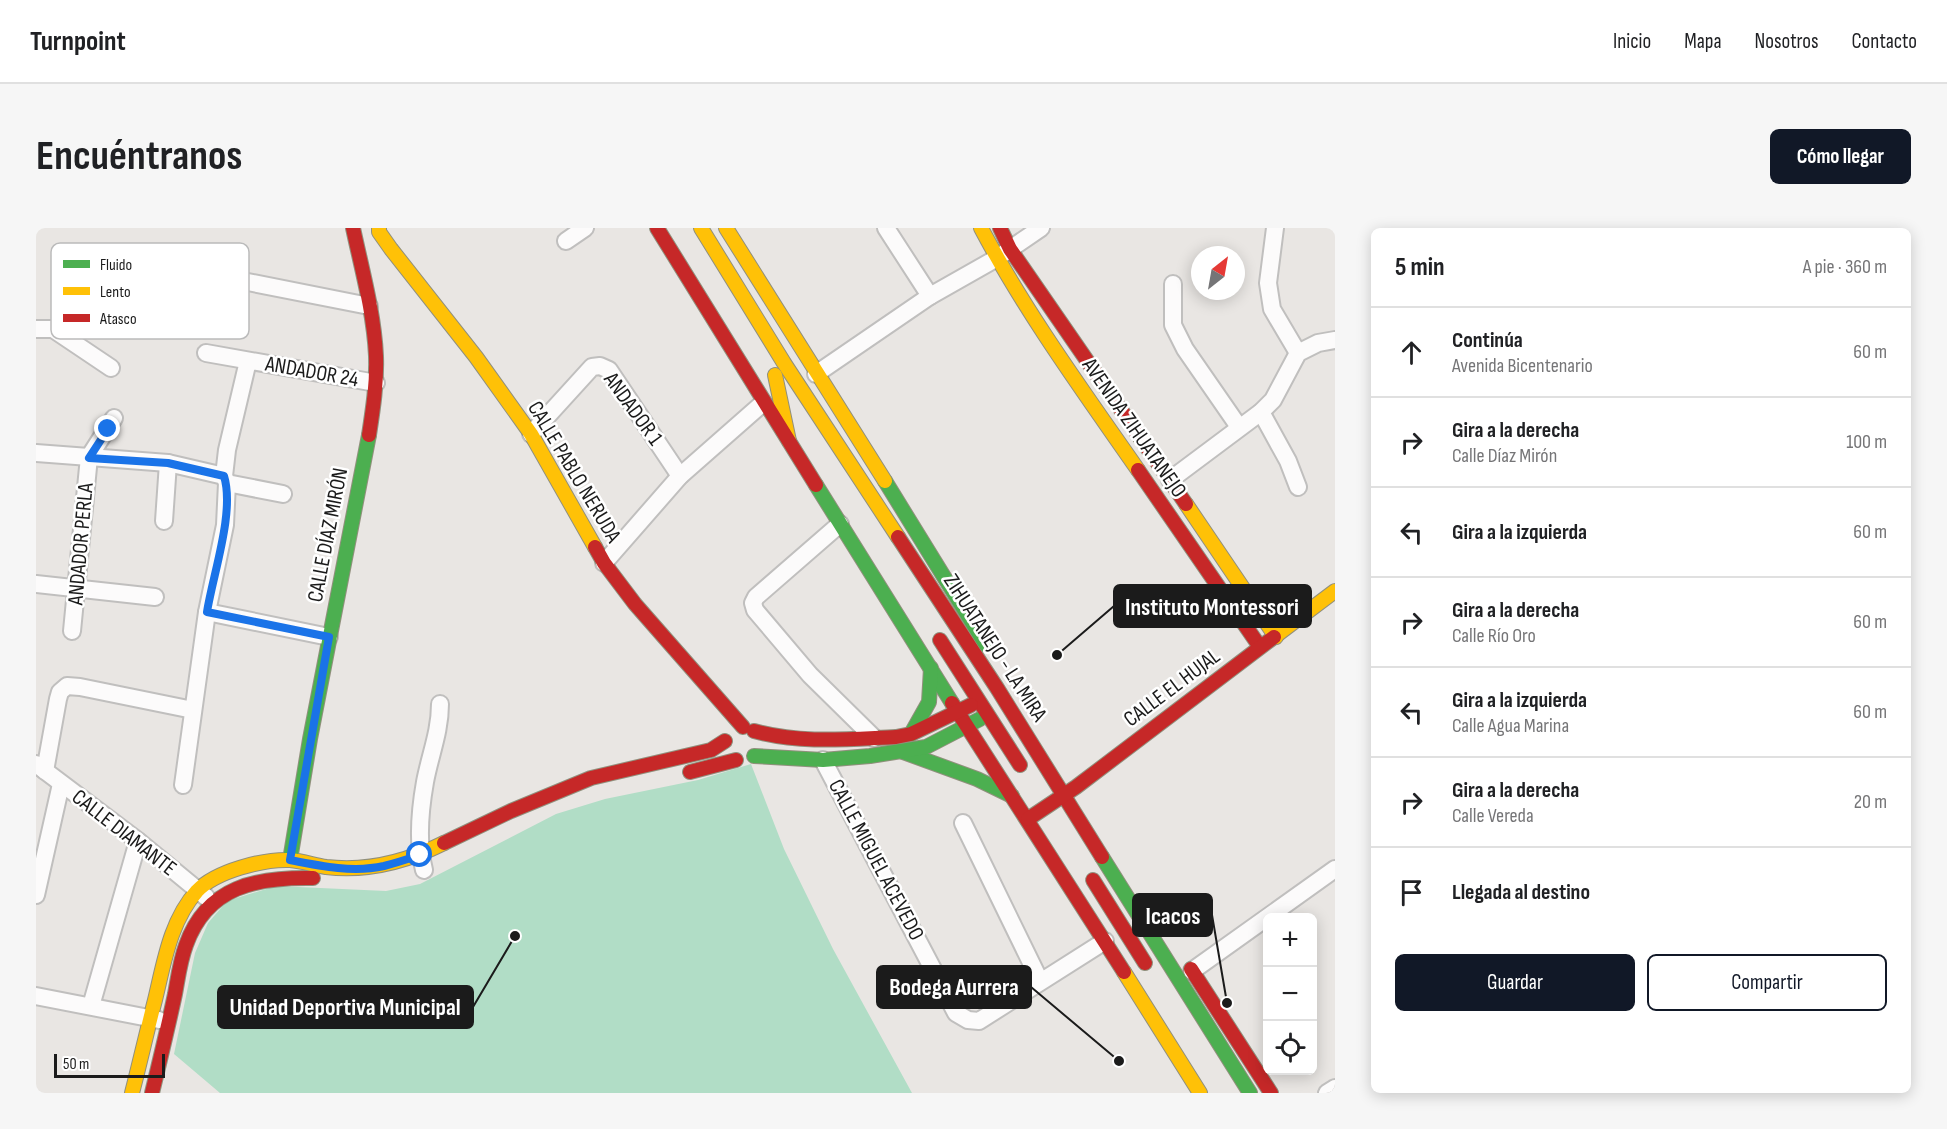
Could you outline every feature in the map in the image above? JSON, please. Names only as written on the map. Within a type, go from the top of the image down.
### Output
[{"type":"main road","name":"CALLE DÍAZ MIRÓN","points":[[290,860],[329,637],[368,446],[376,384],[376,355],[369,306],[353,228]]},
{"type":"main road","points":[[657,228],[967,728],[1028,819],[1200,1093]]},
{"type":"main road","name":"ZIHUATANEJO - LA MIRA","points":[[701,228],[784,363],[1002,684],[1063,796],[1140,902],[1250,1093]]},
{"type":"main road","points":[[407,875],[511,811],[591,778],[711,750],[725,741],[731,730],[749,729],[776,737],[804,740],[874,738],[911,734],[959,712],[1002,684],[933,557],[726,228]]},
{"type":"main road","name":"AVENIDA ZIHUATANEJO","points":[[981,228],[1003,254],[1170,480],[1276,637]]},
{"type":"main road","name":"AVENIDA ZIHUATANEJO","points":[[1000,228],[1003,254],[1046,338],[1260,647]]},
{"type":"main road","name":"CALLE PABLO NERUDA","points":[[380,229],[405,268],[476,357],[531,434],[604,563],[635,604],[749,729]]},
{"type":"main road","points":[[363,276],[378,259],[394,259],[405,268]]},
{"type":"main road","points":[[789,441],[772,371],[794,406]]},
{"type":"main road","name":"CALLE EL HUJAL","points":[[1028,819],[1076,788],[1335,591]]},
{"type":"main road","name":"ZIHUATANEJO - LA MIRA","points":[[933,629],[1029,778]]},
{"type":"main road","points":[[911,734],[929,702],[931,668]]},
{"type":"main road","points":[[754,756],[823,760],[926,747],[967,728],[1010,697],[1040,731]]},
{"type":"main road","points":[[675,776],[736,760],[748,760],[754,756],[760,744],[749,729]]},
{"type":"main road","points":[[725,741],[727,752],[736,760]]},
{"type":"main road","points":[[900,752],[977,779],[1013,797]]},
{"type":"main road","points":[[635,768],[640,783]]},
{"type":"main road","points":[[591,778],[593,793]]},
{"type":"main road","points":[[132,1093],[169,942],[181,914],[198,890],[220,876],[241,867],[263,862],[290,860],[327,867],[362,868],[426,863]]},
{"type":"main road","points":[[1088,871],[1154,978]]},
{"type":"main road","points":[[152,1093],[186,944],[195,923],[212,901],[238,885],[287,877],[363,882]]},
{"type":"main road","points":[[1181,953],[1270,1093]]},
{"type":"street","points":[[567,241],[585,228]]},
{"type":"street","points":[[886,228],[930,296]]},
{"type":"street","points":[[816,374],[930,296],[1003,254],[1041,228]]},
{"type":"street","points":[[1275,228],[1268,283],[1272,309],[1299,353]]},
{"type":"street","points":[[249,282],[369,306]]},
{"type":"street","points":[[1173,284],[1173,325],[1185,349],[1239,427]]},
{"type":"street","points":[[36,329],[51,330]]},
{"type":"street","points":[[67,339],[111,368]]},
{"type":"street","points":[[1170,480],[1261,412],[1273,400],[1299,353],[1318,343],[1335,340]]},
{"type":"street","name":"ANDADOR 24","points":[[206,353],[376,384]]},
{"type":"street","points":[[183,785],[212,581],[222,546],[225,525],[226,450],[248,361]]},
{"type":"street","name":"ANDADOR 1","points":[[531,434],[592,367],[600,366],[609,370],[680,476]]},
{"type":"street","points":[[604,563],[680,476],[764,403]]},
{"type":"street","points":[[1261,412],[1288,461],[1298,487]]},
{"type":"street","points":[[89,458],[114,418]]},
{"type":"street","points":[[36,453],[168,463],[283,494]]},
{"type":"street","name":"ANDADOR PERLA","points":[[72,631],[89,458]]},
{"type":"street","points":[[164,521],[168,463]]},
{"type":"street","points":[[840,524],[756,597],[753,603],[755,610],[810,675],[874,738]]},
{"type":"street","points":[[36,584],[155,597]]},
{"type":"street","points":[[207,612],[329,637]]},
{"type":"street","points":[[41,768],[60,692],[67,686],[193,710]]},
{"type":"street","points":[[426,863],[419,836],[425,782],[437,740],[440,704]]},
{"type":"street","name":"CALLE MIGUEL ACEVEDO","points":[[823,760],[956,1013],[968,1020],[979,1021],[1040,981]]},
{"type":"street","name":"CALLE DIAMANTE","points":[[41,768],[138,841],[212,901]]},
{"type":"street","points":[[36,895],[61,784]]},
{"type":"street","points":[[963,823],[1040,981],[1105,941]]},
{"type":"street","points":[[91,1006],[138,841]]},
{"type":"street","points":[[1192,972],[1335,869]]},
{"type":"street","points":[[36,996],[150,1017],[169,1023]]},
{"type":"street","points":[[1327,1093],[1335,1088]]},
{"type":"green space","points":[[751,764],[784,849],[833,949],[912,1093],[220,1093],[174,1054],[195,953],[208,923],[227,901],[276,886],[386,891],[420,884],[556,814],[605,799],[698,780]]},
{"type":"traffic: fast","points":[[290,860],[310,739],[369,435]]},
{"type":"traffic: fast","points":[[885,481],[986,645]]},
{"type":"traffic: fast","points":[[816,485],[952,703]]},
{"type":"traffic: fast","points":[[911,734],[929,702],[931,668]]},
{"type":"traffic: fast","points":[[754,756],[823,760],[870,756],[926,747],[980,719]]},
{"type":"traffic: fast","points":[[903,752],[977,779],[1012,796]]},
{"type":"traffic: fast","points":[[1102,857],[1250,1093]]},
{"type":"traffic: slow","points":[[379,228],[379,232],[391,249],[476,357],[531,434],[595,547]]},
{"type":"traffic: slow","points":[[701,228],[784,363],[898,537]]},
{"type":"traffic: slow","points":[[726,228],[885,481]]},
{"type":"traffic: slow","points":[[981,228],[1036,321],[1138,470]]},
{"type":"traffic: slow","points":[[775,375],[789,441]]},
{"type":"traffic: slow","points":[[1186,504],[1276,637]]},
{"type":"traffic: slow","points":[[1274,637],[1335,591]]},
{"type":"traffic: slow","points":[[132,1093],[169,943],[180,915],[197,891],[205,884],[240,868],[279,860],[299,861],[326,867],[372,867],[401,860],[444,843]]},
{"type":"traffic: slow","points":[[1124,972],[1200,1093]]},
{"type":"traffic: jam","points":[[353,228],[375,340],[376,376],[369,435]]},
{"type":"traffic: jam","points":[[657,228],[816,485]]},
{"type":"traffic: jam","points":[[1000,228],[1010,249],[1186,504]]},
{"type":"traffic: jam","points":[[1138,470],[1260,647]]},
{"type":"traffic: jam","points":[[898,537],[997,688],[1102,857]]},
{"type":"traffic: jam","points":[[595,547],[604,563],[635,604],[743,727]]},
{"type":"traffic: jam","points":[[1028,819],[1076,787],[1274,637]]},
{"type":"traffic: jam","points":[[940,640],[1020,765]]},
{"type":"traffic: jam","points":[[952,703],[1124,972]]},
{"type":"traffic: jam","points":[[754,731],[807,739],[896,737],[911,734],[971,705]]},
{"type":"traffic: jam","points":[[444,843],[511,811],[591,778],[711,750],[725,741]]},
{"type":"traffic: jam","points":[[690,772],[736,760]]},
{"type":"traffic: jam","points":[[152,1093],[184,951],[195,925],[207,910],[236,889],[272,880],[313,878]]},
{"type":"traffic: jam","points":[[1093,880],[1145,963]]},
{"type":"traffic: jam","points":[[1191,969],[1271,1093]]},
{"type":"place","name":"Instituto Montessori","points":[[1057,655]]},
{"type":"place","name":"Unidad Deportiva Municipal","points":[[515,936]]},
{"type":"place","name":"Icacos","points":[[1227,1003]]},
{"type":"place","name":"Bodega Aurrera","points":[[1119,1061]]},
{"type":"route","points":[[108,429],[89,458],[168,463],[224,476],[227,483],[225,525],[207,612],[329,637],[290,860],[327,867],[362,868],[383,867],[420,855]]}]
